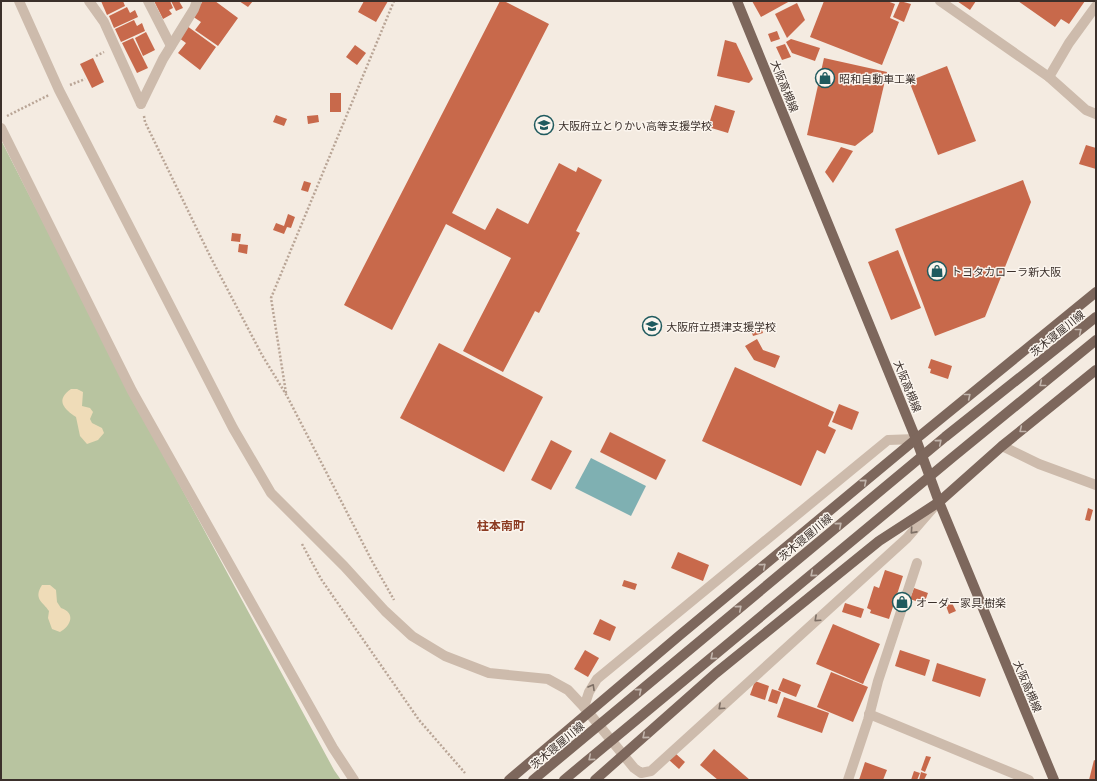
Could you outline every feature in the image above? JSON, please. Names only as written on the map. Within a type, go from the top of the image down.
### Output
[{"type":"main road","name":"大阪高槻線","points":[[737,1],[916,439],[939,502],[1054,780]]},
{"type":"main road","points":[[509,780],[680,635],[1096,292]]},
{"type":"main road","name":"茨木寝屋川線","points":[[533,780],[945,437],[1096,317]]},
{"type":"main road","points":[[564,780],[1096,340]]},
{"type":"main road","points":[[595,780],[716,673],[879,542],[939,502],[1002,446],[1096,370]]},
{"type":"street","points":[[18,1],[59,90],[230,421],[271,493],[344,566],[385,611],[412,636],[445,656],[489,673],[548,679],[568,690],[584,707],[634,768],[641,773],[651,771]]},
{"type":"street","points":[[89,1],[104,22],[141,104]]},
{"type":"street","points":[[148,1],[171,46]]},
{"type":"street","points":[[141,104],[163,59],[194,9],[197,1]]},
{"type":"street","points":[[940,1],[1049,77],[1086,110],[1096,114]]},
{"type":"street","points":[[1049,77],[1069,43],[1096,6]]},
{"type":"street","points":[[1,128],[132,391],[333,748],[354,780]]},
{"type":"street","points":[[584,707],[589,692],[597,678],[888,440],[916,439]]},
{"type":"street","points":[[1002,446],[1039,464],[1096,485]]},
{"type":"street","points":[[644,780],[651,771],[907,538],[939,502]]},
{"type":"street","points":[[848,780],[878,681],[917,563]]},
{"type":"street","points":[[869,714],[1029,780]]},
{"type":"path","points":[[286,396],[271,298],[394,1]]},
{"type":"path","points":[[1,119],[59,90]]},
{"type":"path","points":[[141,104],[145,122],[211,258],[395,602]]},
{"type":"path","points":[[302,544],[321,579],[420,720],[465,773]]},
{"type":"green space","points":[[1,140],[137,406],[334,770],[341,780],[1,780]]},
{"type":"sand","points":[[71,389],[77,389],[83,392],[82,406],[90,408],[93,412],[90,419],[92,423],[102,428],[104,433],[98,440],[87,444],[80,436],[76,417],[65,408],[62,401],[63,397]]},
{"type":"sand","points":[[42,585],[50,585],[56,590],[57,602],[61,608],[69,613],[69,623],[60,632],[52,629],[48,618],[49,611],[40,600],[38,594]]},
{"type":"water","points":[[591,458],[646,486],[631,516],[575,488]]},
{"type":"building","points":[[101,1],[123,1],[125,6],[107,15]]},
{"type":"building","points":[[154,1],[170,1],[173,8],[169,10],[172,14],[163,19]]},
{"type":"building","points":[[171,1],[179,1],[183,8],[176,11]]},
{"type":"building","points":[[203,1],[215,1],[238,18],[218,46],[195,30],[201,22],[192,16]]},
{"type":"building","points":[[239,1],[253,1],[248,7]]},
{"type":"building","points":[[364,1],[388,1],[376,22],[358,12]]},
{"type":"building","points":[[500,1],[504,1],[549,24],[452,213],[485,230],[497,208],[528,224],[559,163],[576,172],[578,167],[602,180],[576,231],[580,233],[539,313],[535,311],[503,372],[463,351],[511,258],[446,224],[392,330],[344,305]]},
{"type":"building","points":[[752,1],[790,1],[761,17]]},
{"type":"building","points":[[824,1],[887,1],[895,4],[890,18],[899,22],[882,65],[810,37]]},
{"type":"building","points":[[900,1],[911,4],[904,22],[893,17]]},
{"type":"building","points":[[957,1],[976,1],[970,10]]},
{"type":"building","points":[[1018,1],[1085,1],[1069,24],[1061,19],[1055,27]]},
{"type":"building","points":[[797,3],[805,20],[787,38],[775,14]]},
{"type":"building","points":[[127,7],[130,13],[135,10],[138,17],[114,28],[109,16]]},
{"type":"building","points":[[134,20],[137,26],[142,23],[145,31],[121,42],[115,29]]},
{"type":"building","points":[[187,26],[216,47],[200,70],[178,53],[186,43],[179,38]]},
{"type":"building","points":[[777,31],[780,39],[771,42],[768,34]]},
{"type":"building","points":[[146,32],[155,50],[143,56],[135,38]]},
{"type":"building","points":[[133,38],[148,68],[137,73],[122,43]]},
{"type":"building","points":[[791,39],[820,48],[815,61],[792,53],[786,42]]},
{"type":"building","points":[[725,40],[736,43],[753,79],[749,83],[717,76]]},
{"type":"building","points":[[785,44],[791,57],[782,60],[776,47]]},
{"type":"building","points":[[355,45],[366,53],[357,65],[346,57]]},
{"type":"building","points":[[93,58],[104,82],[92,88],[80,64]]},
{"type":"building","points":[[824,58],[887,72],[873,132],[855,146],[807,135]]},
{"type":"building","points":[[947,66],[976,141],[938,155],[909,81]]},
{"type":"building","points":[[330,93],[341,93],[341,112],[330,112]]},
{"type":"building","points":[[715,105],[735,111],[728,133],[708,127]]},
{"type":"building","points":[[276,115],[287,119],[284,126],[273,122]]},
{"type":"building","points":[[318,115],[319,122],[308,124],[307,116]]},
{"type":"building","points":[[1086,145],[1096,148],[1096,169],[1079,164]]},
{"type":"building","points":[[841,147],[853,151],[833,183],[825,172]]},
{"type":"building","points":[[1023,180],[1031,202],[985,317],[935,336],[895,229]]},
{"type":"building","points":[[304,181],[311,183],[308,192],[301,190]]},
{"type":"building","points":[[288,214],[295,217],[291,228],[287,227],[284,234],[273,230],[276,223],[284,226]]},
{"type":"building","points":[[232,233],[241,234],[240,242],[231,241]]},
{"type":"building","points":[[239,244],[248,245],[247,254],[238,252]]},
{"type":"building","points":[[898,250],[921,308],[891,320],[868,262]]},
{"type":"building","points":[[759,321],[763,333],[753,336],[749,324]]},
{"type":"building","points":[[757,339],[763,350],[780,356],[775,368],[754,360],[745,346]]},
{"type":"building","points":[[439,343],[543,397],[504,472],[400,418]]},
{"type":"building","points":[[931,359],[952,366],[948,379],[930,373],[931,369],[928,368]]},
{"type":"building","points":[[735,367],[834,412],[828,426],[836,430],[825,454],[817,450],[801,486],[702,441]]},
{"type":"building","points":[[839,404],[859,412],[852,430],[832,422]]},
{"type":"building","points":[[610,432],[666,460],[656,480],[600,452]]},
{"type":"building","points":[[551,440],[572,451],[551,490],[531,480]]},
{"type":"building","points":[[1088,508],[1093,510],[1090,521],[1085,520]]},
{"type":"building","points":[[678,552],[709,565],[703,581],[671,568]]},
{"type":"building","points":[[885,570],[903,576],[889,619],[870,613],[871,610],[867,608],[874,586],[879,588]]},
{"type":"building","points":[[624,580],[637,584],[635,590],[622,586]]},
{"type":"building","points":[[914,588],[928,593],[924,604],[910,599]]},
{"type":"building","points":[[845,603],[864,609],[861,618],[842,612]]},
{"type":"building","points":[[952,603],[956,611],[949,614],[946,606]]},
{"type":"building","points":[[600,619],[616,627],[610,641],[593,634]]},
{"type":"building","points":[[833,624],[880,644],[863,684],[816,664]]},
{"type":"building","points":[[585,650],[599,658],[588,677],[574,669]]},
{"type":"building","points":[[900,650],[930,660],[925,676],[895,666]]},
{"type":"building","points":[[937,663],[986,679],[980,697],[932,681]]},
{"type":"building","points":[[831,672],[868,687],[853,722],[817,707]]},
{"type":"building","points":[[783,678],[801,685],[796,697],[778,690]]},
{"type":"building","points":[[755,681],[769,686],[765,700],[750,695]]},
{"type":"building","points":[[772,689],[781,692],[777,704],[768,701]]},
{"type":"building","points":[[784,697],[829,713],[822,733],[777,717]]},
{"type":"building","points":[[714,749],[750,780],[718,780],[700,765]]},
{"type":"building","points":[[675,753],[685,762],[679,769],[669,760]]},
{"type":"building","points":[[926,756],[931,757],[925,772],[921,770]]},
{"type":"building","points":[[1094,760],[1096,761],[1096,780],[1089,780]]},
{"type":"building","points":[[865,762],[887,770],[883,780],[859,780]]},
{"type":"building","points":[[914,771],[920,773],[917,780],[911,780]]},
{"type":"building","points":[[921,772],[927,774],[924,780],[919,780]]},
{"type":"place","name":"昭和自動車工業","points":[[825,78]]},
{"type":"place","name":"大阪府立とりかい高等支援学校","points":[[544,125]]},
{"type":"place","name":"トヨタカローラ新大阪","points":[[937,271]]},
{"type":"place","name":"大阪府立摂津支援学校","points":[[652,326]]},
{"type":"place","name":"オーダー家具 樹楽","points":[[902,602]]},
{"type":"district","name":"柱本南町","points":[[501,525]]}]
